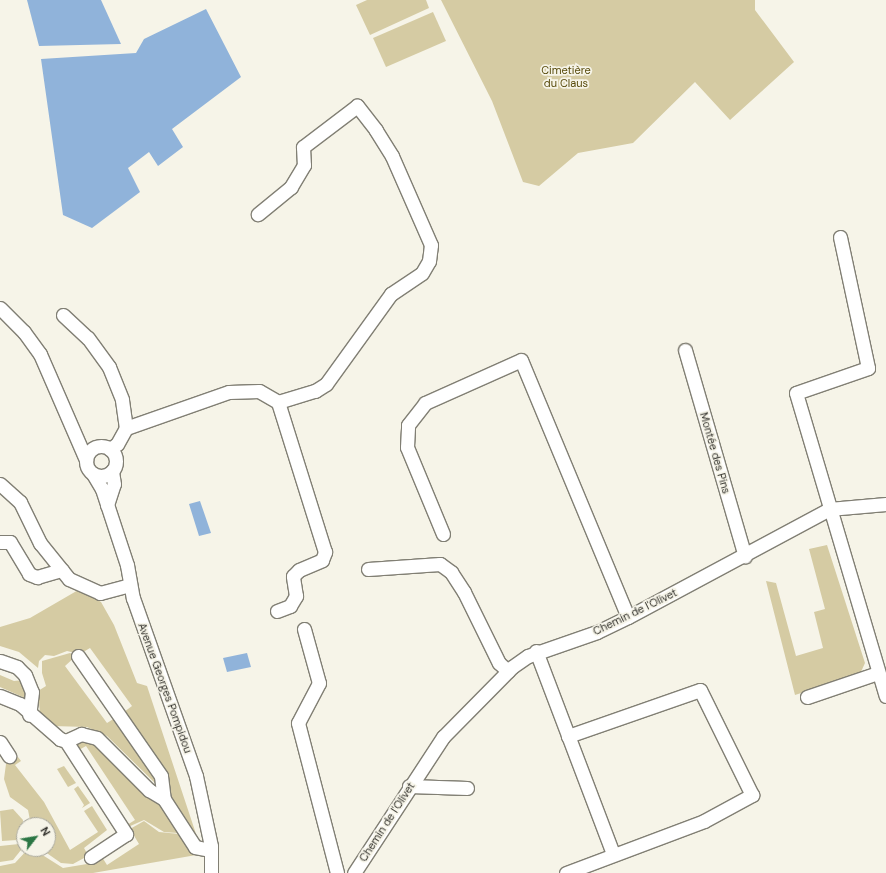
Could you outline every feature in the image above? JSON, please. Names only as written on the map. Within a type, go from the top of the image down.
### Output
[{"type":"street","points":[[258,214],[291,187],[304,165],[303,146],[357,106],[376,130],[392,156],[430,246],[429,261],[422,273],[391,294],[326,384],[315,391],[278,402]]},
{"type":"street","points":[[840,237],[868,368],[796,393],[829,509],[886,696]]},
{"type":"street","points":[[0,308],[24,332],[40,354],[73,425],[86,460],[87,468],[93,474],[99,476],[112,471]]},
{"type":"street","points":[[63,315],[88,338],[109,367],[122,400],[126,428],[117,444],[93,448],[86,460]]},
{"type":"street","name":"Montée des Pins","points":[[684,350],[745,556]]},
{"type":"street","points":[[443,534],[407,447],[408,425],[425,403],[521,360],[628,617]]},
{"type":"street","points":[[126,428],[229,392],[259,391],[278,402],[325,552],[322,560],[299,570],[293,576],[296,596],[290,606],[277,611]]},
{"type":"street","points":[[73,425],[105,447],[115,456],[115,464],[112,471],[114,484],[107,505]]},
{"type":"street","name":"Avenue Georges Pompidou","points":[[93,474],[107,505],[127,565],[130,585],[196,776],[211,850],[212,873]]},
{"type":"street","points":[[0,484],[20,502],[40,543],[69,579],[100,592],[130,585]]},
{"type":"street","name":"Chemin de l'Olivet","points":[[354,873],[409,786],[443,737],[508,671],[536,651],[597,632],[628,617],[745,556],[829,509],[886,504]]},
{"type":"street","points":[[0,542],[10,542],[29,574],[37,578],[62,570]]},
{"type":"street","points":[[368,569],[440,564],[451,572],[464,592],[499,663],[508,671]]},
{"type":"street","points":[[304,629],[319,683],[298,723],[337,873]]},
{"type":"street","points":[[536,651],[613,854]]},
{"type":"street","points":[[78,656],[161,776],[164,799],[195,847],[211,850]]},
{"type":"street","points":[[0,662],[17,667],[25,675],[32,692],[29,715]]},
{"type":"street","points":[[807,697],[878,673]]},
{"type":"street","points":[[566,873],[613,854],[704,822],[752,795],[700,690],[568,736]]},
{"type":"street","points":[[0,696],[20,704],[29,715],[66,741],[126,834],[91,857]]},
{"type":"street","points":[[66,741],[81,734],[96,738],[149,790],[164,799]]},
{"type":"street","points":[[0,742],[9,756]]},
{"type":"street","points":[[409,786],[467,788]]},
{"type":"green space","points":[[367,0],[426,0],[429,8],[370,35],[356,5]]},
{"type":"green space","name":"Cimetière du Claus","points":[[441,0],[755,0],[755,10],[794,62],[730,120],[695,82],[633,143],[578,153],[539,186],[523,182],[492,101]]},
{"type":"green space","points":[[433,12],[446,41],[386,67],[373,38]]},
{"type":"green space","points":[[827,545],[865,663],[860,674],[795,695],[766,581],[776,583],[796,656],[823,648],[814,612],[825,609],[809,549]]},
{"type":"green space","points":[[80,589],[101,602],[114,625],[137,683],[147,686],[198,840],[170,796],[159,761],[124,712],[132,706],[90,648],[80,654],[67,651],[54,656],[45,655],[39,661],[38,668],[19,652],[0,646],[0,627],[30,618]]},
{"type":"green space","points":[[70,653],[76,656],[65,666],[107,723],[115,718],[157,777],[156,784],[107,736],[87,727],[52,726],[40,713],[38,691],[46,686],[42,673],[42,661]]},
{"type":"green space","points":[[0,675],[14,681],[23,680],[29,692],[25,698],[0,687]]},
{"type":"green space","points":[[79,740],[94,742],[163,809],[178,833],[164,832],[144,820],[128,827],[127,825],[135,820],[86,746],[77,751],[76,745]]},
{"type":"green space","points":[[18,757],[21,761],[15,765],[44,802],[52,817],[29,817],[28,810],[10,797],[4,779],[6,764]]},
{"type":"green space","points":[[64,766],[76,783],[68,787],[57,769]]},
{"type":"green space","points":[[78,786],[90,803],[82,808],[84,805],[74,789]]},
{"type":"green space","points":[[92,806],[107,830],[84,848],[88,855],[84,858],[73,864],[61,863],[52,857],[56,857],[56,824],[70,850],[98,832],[84,811]]},
{"type":"green space","points":[[13,809],[20,817],[16,817],[16,840],[2,841],[0,811]]},
{"type":"green space","points":[[144,821],[159,832],[179,834],[202,854],[93,873],[0,873],[0,866],[15,863],[21,857],[46,857],[63,868],[93,863],[102,857],[107,865],[139,844],[130,829]]},
{"type":"green space","points":[[16,844],[16,856],[13,860],[0,862],[0,846]]},
{"type":"water","points":[[27,0],[101,0],[121,44],[39,46]]},
{"type":"water","points":[[206,9],[241,77],[172,129],[183,147],[158,166],[149,152],[128,168],[140,192],[92,228],[63,215],[41,59],[136,53],[144,39]]},
{"type":"water","points":[[200,501],[211,533],[199,536],[189,504]]},
{"type":"water","points":[[247,653],[251,667],[227,672],[223,658]]}]
